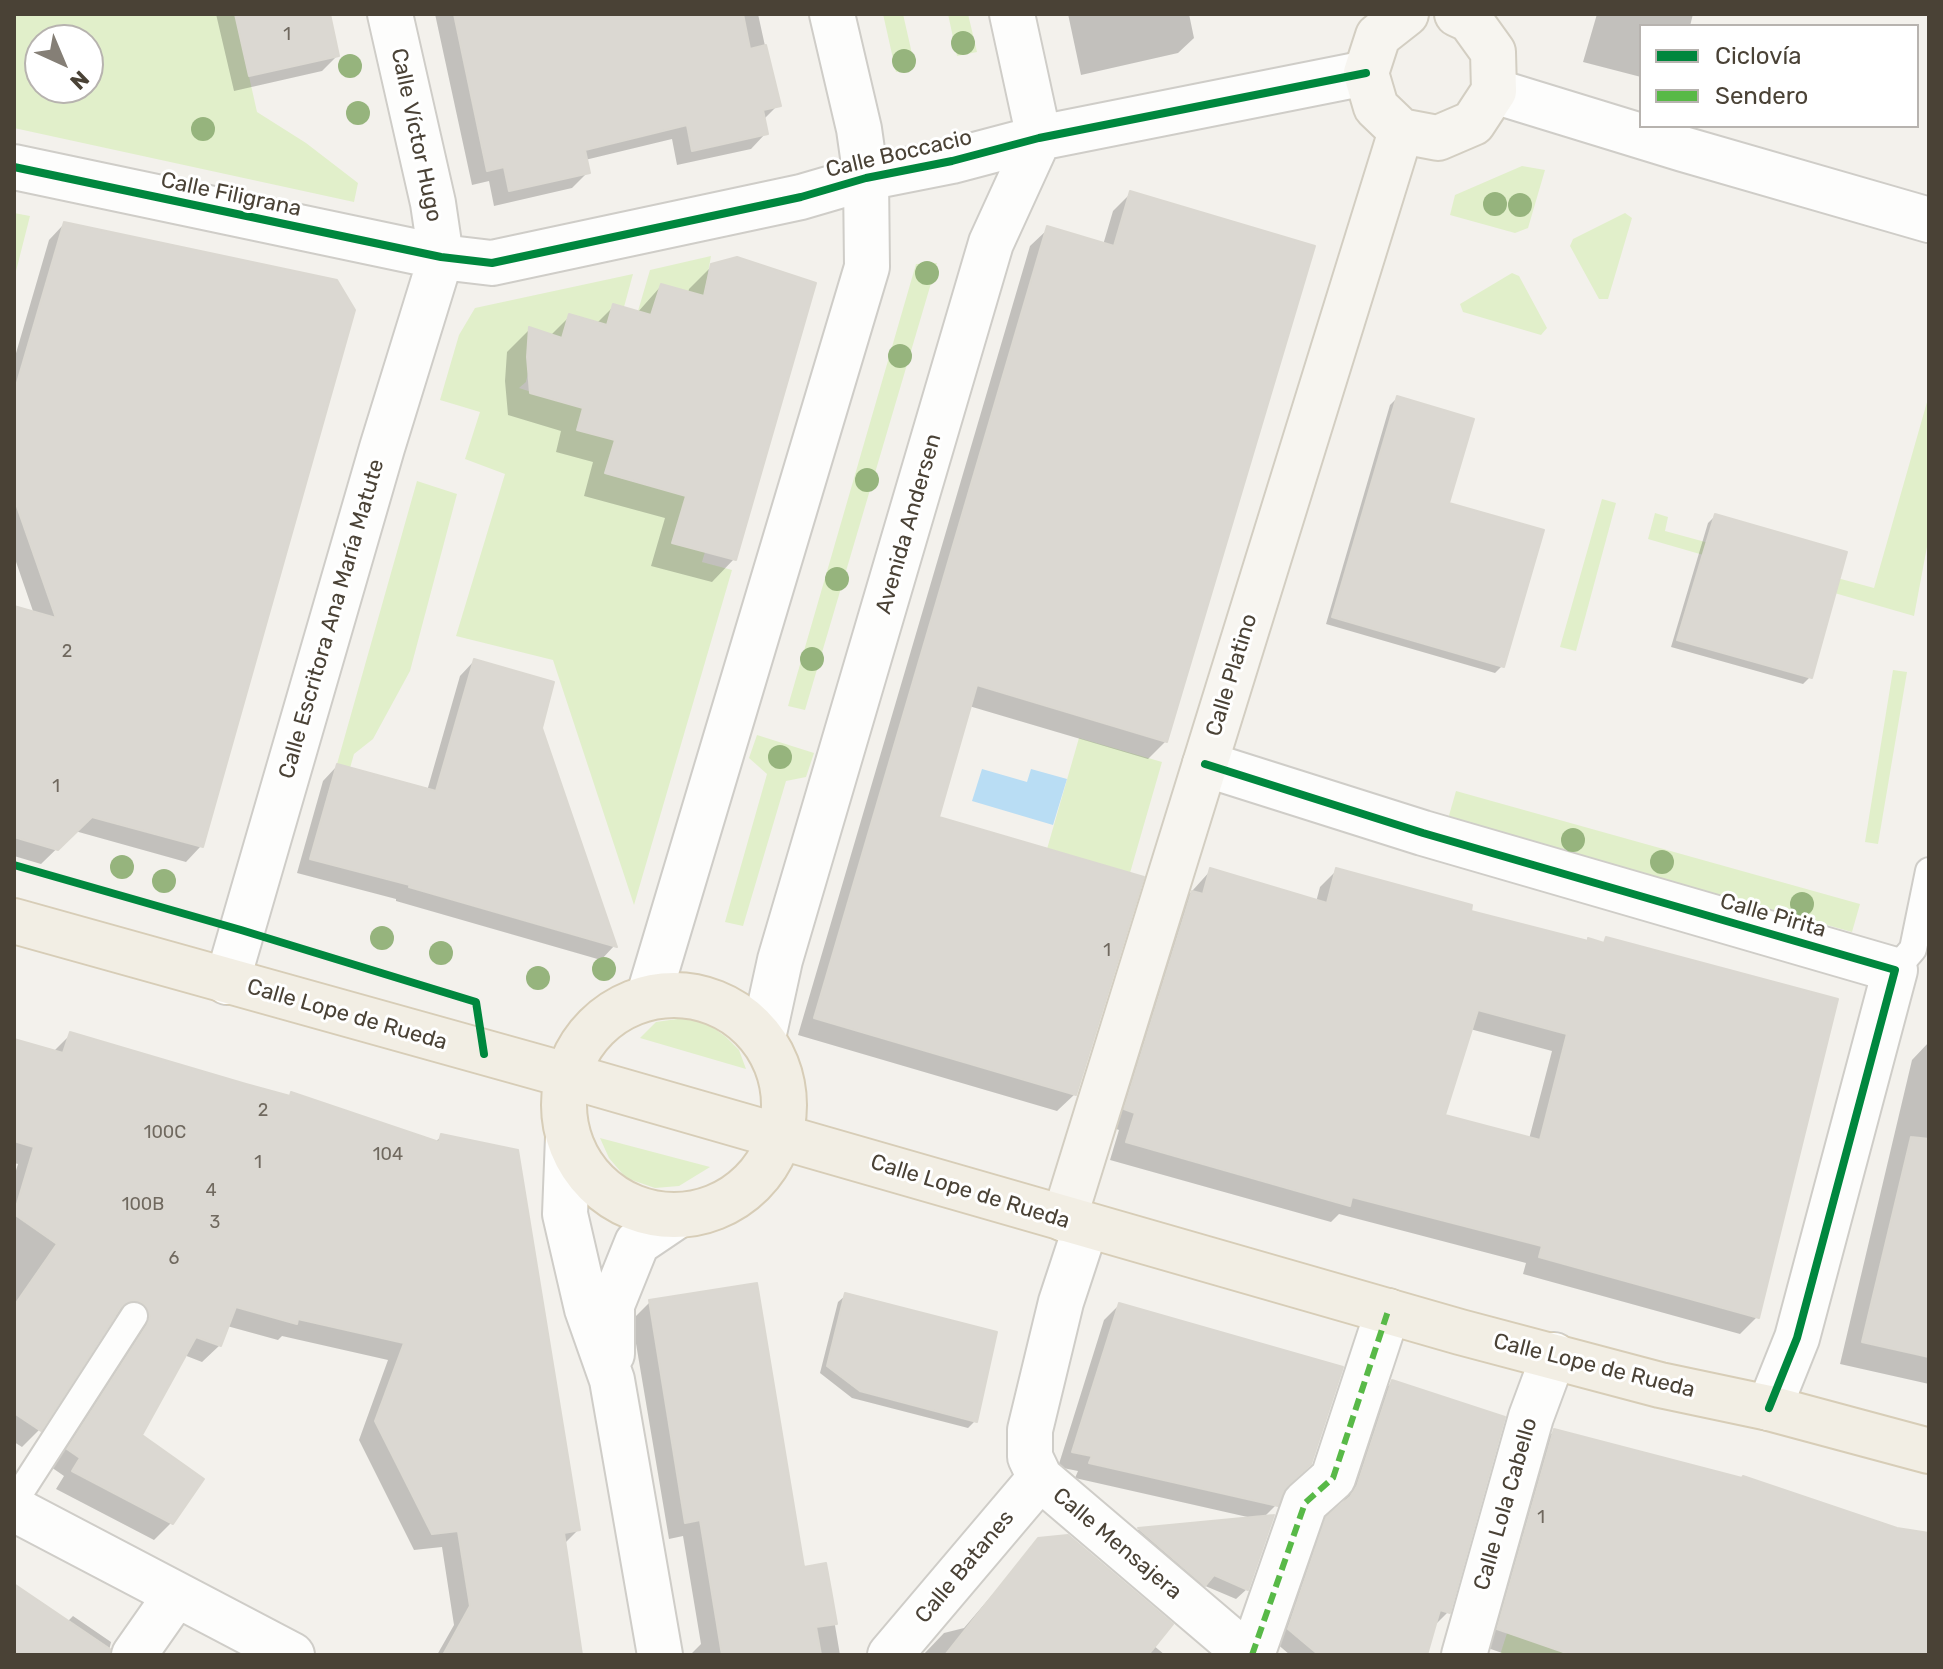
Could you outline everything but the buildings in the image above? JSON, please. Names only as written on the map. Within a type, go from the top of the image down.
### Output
[{"type":"main road","name":"Calle Lope de Rueda","points":[[14,921],[566,1075],[1075,1223],[1219,1260],[1388,1311],[1660,1385],[1769,1408],[1929,1451]]},
{"type":"main road","points":[[687,994],[716,1001],[742,1016],[763,1038],[780,1070],[782,1081],[785,1104],[780,1138],[758,1178],[721,1205],[677,1216],[633,1209],[599,1188],[573,1155],[562,1116],[566,1075],[585,1037],[625,1005],[649,995],[687,994]]},
{"type":"street","name":"Calle Víctor Hugo","points":[[390,14],[433,203],[441,257]]},
{"type":"street","points":[[649,995],[867,267],[866,178],[859,129],[832,14]]},
{"type":"street","points":[[1012,14],[1039,138]]},
{"type":"street","points":[[1406,14],[1378,36],[1366,73],[1376,107],[1401,131],[1438,138],[1473,123],[1494,91],[1493,52],[1466,16]]},
{"type":"street","name":"Calle Boccacio","points":[[441,257],[492,263],[801,197],[866,178],[952,161],[1039,138],[1366,73]]},
{"type":"street","points":[[1494,91],[1929,220]]},
{"type":"street","name":"Calle Platino","points":[[1075,1223],[1205,764],[1401,131]]},
{"type":"street","name":"Avenida Andersen","points":[[763,1038],[780,960],[991,243],[1039,138]]},
{"type":"street","name":"Calle Filigrana","points":[[14,167],[441,257]]},
{"type":"street","name":"Calle Escritora Ana María Matute","points":[[227,982],[382,448],[441,257]]},
{"type":"street","name":"Calle Pirita","points":[[1205,764],[1423,833],[1912,976]]},
{"type":"street","points":[[1769,1408],[1797,1338],[1912,976]]},
{"type":"street","points":[[568,1137],[565,1214],[587,1309],[612,1380],[660,1655]]},
{"type":"street","points":[[612,1380],[612,1305],[637,1243],[677,1216]]},
{"type":"street","name":"Calle Mensajera","points":[[1075,1223],[1061,1302],[1030,1430],[1030,1457],[1040,1478],[1250,1655]]},
{"type":"street","points":[[1250,1655],[1305,1503],[1333,1478],[1388,1311]]},
{"type":"street","name":"Calle Lola Cabello","points":[[1464,1655],[1531,1417],[1554,1355]]},
{"type":"street","name":"Calle Batanes","points":[[890,1655],[1040,1478]]},
{"type":"street","points":[[14,1509],[292,1655]]},
{"type":"street","points":[[134,1655],[176,1595]]},
{"type":"lane","points":[[1912,976],[1913,949],[1929,871]]},
{"type":"lane","points":[[14,1502],[134,1316]]},
{"type":"green space","points":[[14,14],[235,14],[257,112],[306,143],[358,183],[354,202],[14,128]]},
{"type":"green space","points":[[883,14],[903,14],[915,67],[896,72]]},
{"type":"green space","points":[[948,14],[968,14],[977,52],[957,56]]},
{"type":"green space","points":[[1522,166],[1545,170],[1528,228],[1515,233],[1450,215],[1455,195]]},
{"type":"green space","points":[[14,213],[30,216],[14,279]]},
{"type":"green space","points":[[1625,213],[1632,218],[1608,299],[1599,299],[1570,246],[1573,239]]},
{"type":"green space","points":[[711,256],[704,296],[661,284],[651,315],[638,311],[650,270]]},
{"type":"green space","points":[[937,263],[805,710],[788,706],[916,264]]},
{"type":"green space","points":[[1512,273],[1519,276],[1547,328],[1541,335],[1463,312],[1460,304]]},
{"type":"green space","points":[[633,274],[624,307],[613,304],[607,325],[570,314],[562,338],[538,330],[526,382],[519,388],[583,408],[578,430],[615,440],[606,474],[686,496],[673,543],[705,552],[702,562],[732,570],[634,905],[553,660],[456,636],[505,474],[465,459],[480,412],[440,400],[459,335],[475,308]]},
{"type":"green space","points":[[1929,395],[1929,536],[1914,616],[1648,539],[1655,513],[1668,517],[1665,531],[1874,588]]},
{"type":"green space","points":[[417,481],[457,494],[410,671],[373,739],[354,754],[350,768],[337,764]]},
{"type":"green space","points":[[1602,499],[1616,503],[1576,651],[1560,647]]},
{"type":"green space","points":[[1893,670],[1907,672],[1878,844],[1865,842]]},
{"type":"green space","points":[[757,735],[814,753],[806,777],[786,781],[743,926],[725,922],[767,774],[749,758]]},
{"type":"green space","points":[[1079,738],[1162,762],[1130,873],[1047,849]]},
{"type":"green space","points":[[1456,791],[1860,904],[1852,932],[1448,819]]},
{"type":"green space","points":[[684,1018],[707,1023],[726,1037],[739,1050],[746,1069],[640,1038],[656,1022]]},
{"type":"green space","points":[[600,1138],[710,1167],[679,1186],[655,1188],[626,1178],[609,1158]]},
{"type":"green space","points":[[1507,1633],[1572,1655],[1500,1655]]},
{"type":"water","points":[[982,769],[1027,782],[1031,769],[1067,779],[1053,825],[972,801]]},
{"type":"marked path","points":[[1252,1655],[1305,1503],[1333,1478],[1388,1311]]},
{"type":"cycle path","points":[[14,167],[441,257],[492,263],[801,197],[866,178],[952,161],[1039,138],[1366,73]]},
{"type":"cycle path","points":[[1205,764],[1423,833],[1895,970],[1797,1338],[1769,1408]]},
{"type":"cycle path","points":[[14,865],[476,1002],[484,1054]]}]
